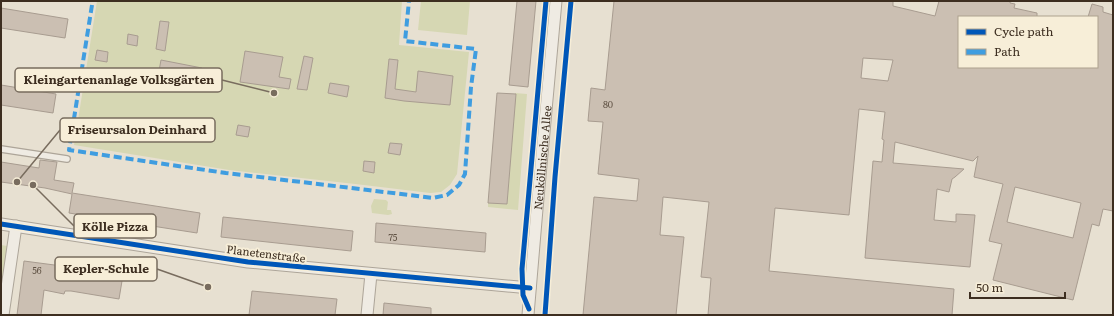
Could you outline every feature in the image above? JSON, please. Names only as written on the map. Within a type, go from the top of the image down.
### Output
[{"type":"street","name":"Neuköllnische Allee","points":[[528,315],[556,1]]},
{"type":"street","name":"Planetenstraße","points":[[1,224],[248,262],[530,288]]},
{"type":"street","points":[[3,315],[16,226]]},
{"type":"street","points":[[367,315],[371,274]]},
{"type":"lane","points":[[1,149],[67,159]]},
{"type":"green space","points":[[97,1],[402,1],[399,45],[469,52],[457,174],[450,185],[441,192],[430,193],[229,170],[74,145]]},
{"type":"green space","points":[[421,1],[470,1],[467,35],[418,30]]},
{"type":"green space","points":[[515,93],[527,94],[518,210],[488,207],[488,203],[507,204]]},
{"type":"green space","points":[[374,199],[386,200],[388,202],[387,210],[391,210],[392,214],[372,213],[371,206]]},
{"type":"green space","points":[[1,245],[7,246],[1,290]]},
{"type":"building","points":[[517,1],[536,1],[528,87],[509,85]]},
{"type":"building","points":[[614,1],[893,1],[893,6],[935,16],[939,1],[1010,1],[1010,3],[1015,4],[1014,8],[1037,13],[1037,16],[958,16],[958,68],[1098,68],[1098,16],[1088,16],[1092,4],[1103,7],[1103,12],[1113,15],[1113,211],[1103,209],[1099,226],[1092,224],[1073,300],[993,280],[1002,244],[989,241],[1003,184],[974,177],[978,156],[973,161],[895,142],[893,163],[964,169],[952,179],[949,192],[937,189],[934,220],[956,222],[956,214],[975,215],[970,267],[865,258],[873,161],[882,162],[884,140],[882,139],[885,112],[859,109],[849,215],[775,208],[769,271],[954,289],[952,315],[708,315],[711,278],[701,277],[709,202],[663,197],[660,235],[684,237],[676,315],[583,315],[594,197],[637,201],[639,179],[598,174],[603,122],[588,121],[591,88],[605,90]],"holes":[[[863,58],[893,60],[888,81],[861,78]],[[1015,187],[1081,203],[1073,238],[1007,222]]]},
{"type":"building","points":[[1,8],[68,19],[65,38],[1,28]]},
{"type":"building","points":[[160,21],[169,22],[165,51],[156,49]]},
{"type":"building","points":[[128,34],[138,36],[137,46],[127,44]]},
{"type":"building","points":[[97,50],[108,52],[107,62],[95,60]]},
{"type":"building","points":[[245,51],[283,57],[279,77],[291,79],[289,89],[240,82]]},
{"type":"building","points":[[304,56],[313,58],[307,90],[297,89]]},
{"type":"building","points":[[389,59],[398,60],[395,89],[416,92],[418,71],[453,76],[450,105],[385,98]]},
{"type":"building","points":[[161,60],[202,68],[200,77],[159,71]]},
{"type":"building","points":[[330,83],[349,86],[347,97],[328,93]]},
{"type":"building","points":[[1,85],[56,94],[53,113],[1,105]]},
{"type":"building","points":[[497,93],[516,94],[507,204],[488,203]]},
{"type":"building","points":[[238,125],[250,127],[248,137],[236,135]]},
{"type":"building","points":[[390,143],[402,144],[400,155],[388,153]]},
{"type":"building","points":[[40,160],[57,162],[54,180],[74,183],[72,193],[200,213],[197,233],[69,213],[72,194],[45,188],[1,182],[1,162],[39,168]]},
{"type":"building","points":[[364,161],[375,162],[374,173],[363,171]]},
{"type":"building","points":[[223,217],[353,231],[351,251],[221,237]]},
{"type":"building","points":[[376,223],[486,233],[485,252],[375,242]]},
{"type":"building","points":[[24,261],[92,272],[123,275],[119,299],[71,291],[65,291],[64,294],[44,290],[41,315],[17,315]]},
{"type":"building","points":[[252,291],[337,299],[335,315],[249,315]]},
{"type":"building","points":[[384,303],[431,308],[431,315],[383,315]]},
{"type":"marked path","points":[[92,5],[69,150],[226,173],[433,198],[447,195],[459,185],[465,174],[471,87],[476,49],[405,41],[409,1]]},
{"type":"cycle path","points":[[529,309],[523,295],[522,269],[546,1]]},
{"type":"cycle path","points":[[545,315],[555,177],[571,1]]},
{"type":"cycle path","points":[[1,224],[248,262],[530,288]]},
{"type":"place","name":"Kleingartenanlage Volksgärten","points":[[274,93]]},
{"type":"place","name":"Friseursalon Deinhard","points":[[17,182]]},
{"type":"place","name":"Kölle Pizza","points":[[33,185]]},
{"type":"place","name":"Kepler-Schule","points":[[208,287]]}]
